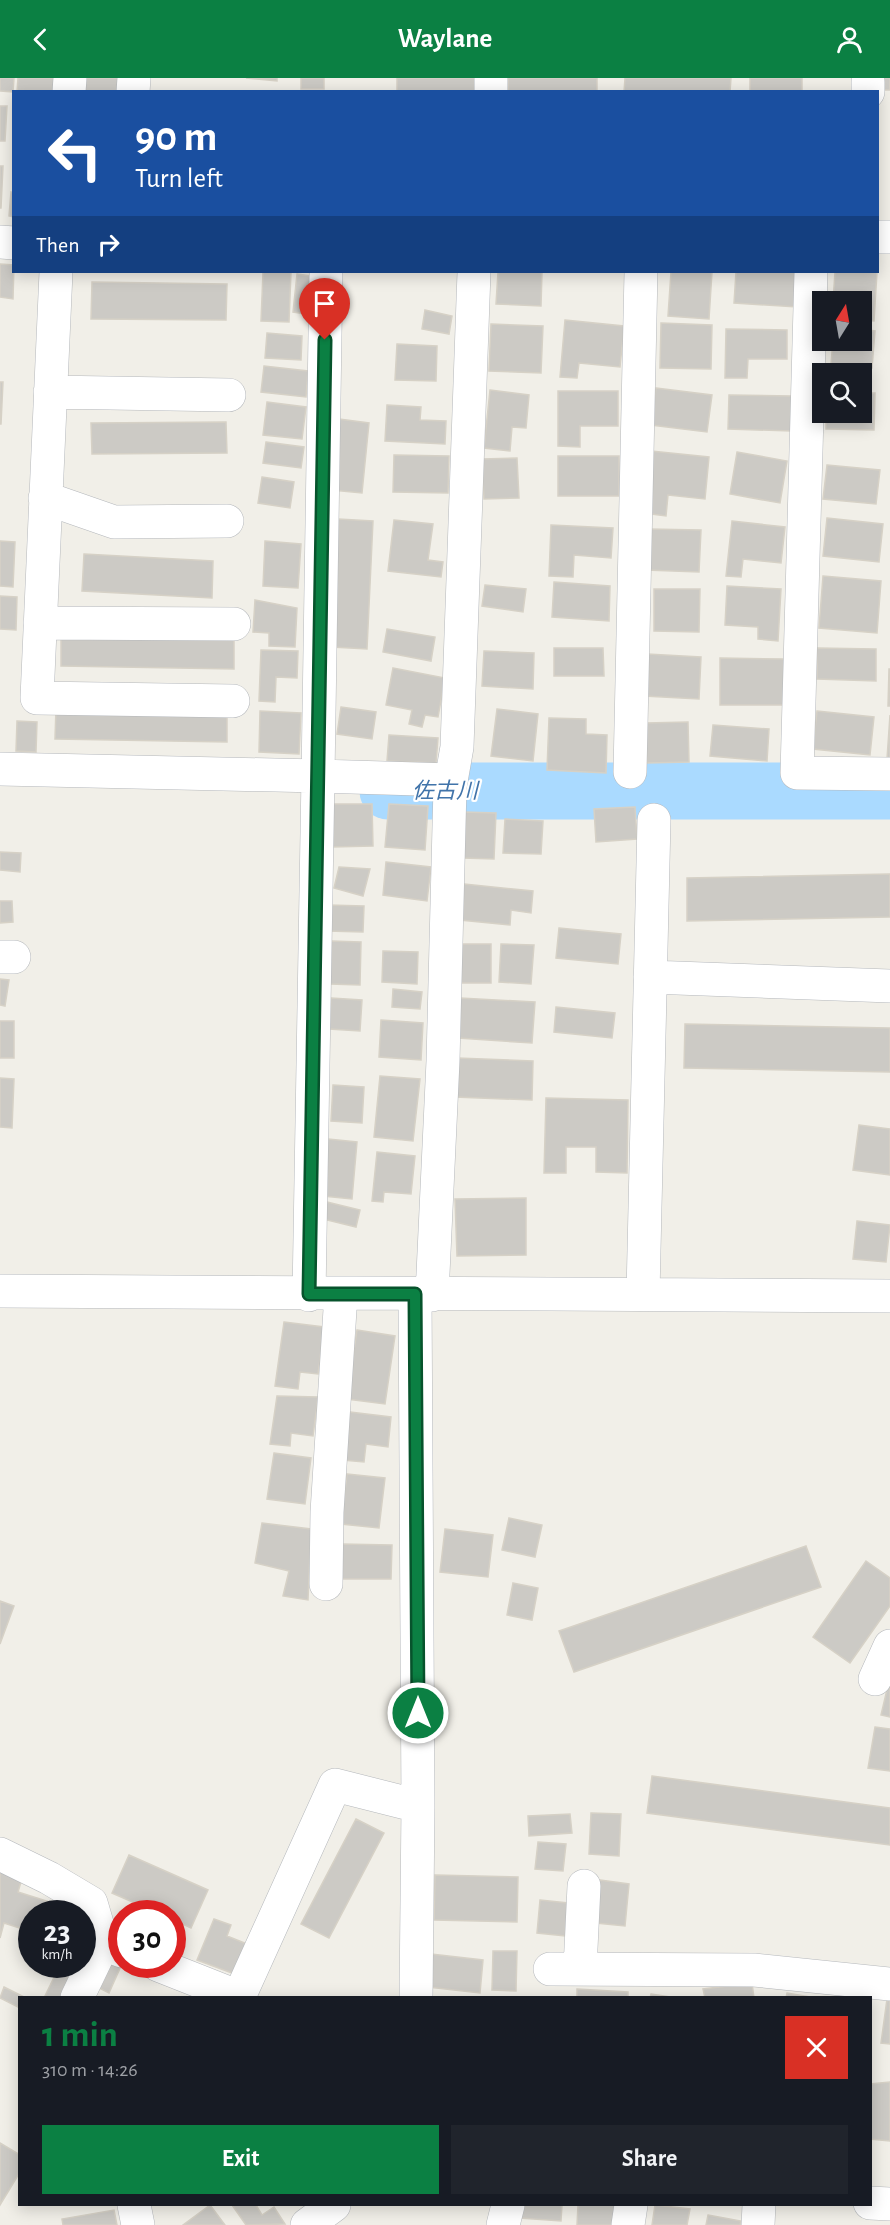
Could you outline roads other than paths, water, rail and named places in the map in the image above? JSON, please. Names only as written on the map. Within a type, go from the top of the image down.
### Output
[{"type":"street","points":[[56,273],[37,698],[232,701]]},
{"type":"street","points":[[326,273],[318,785],[325,1294],[326,1584]]},
{"type":"street","points":[[416,1996],[424,1295],[443,1061],[450,789],[457,747],[474,273]]},
{"type":"street","points":[[630,772],[641,273]]},
{"type":"street","points":[[811,273],[797,773],[890,774]]},
{"type":"street","points":[[50,392],[229,395]]},
{"type":"street","points":[[45,498],[114,522],[227,521]]},
{"type":"street","points":[[40,623],[234,624]]},
{"type":"street","points":[[0,769],[318,785],[450,789]]},
{"type":"street","points":[[643,1294],[654,820]]},
{"type":"street","points":[[650,977],[890,986]]},
{"type":"street","points":[[0,1291],[890,1296]]},
{"type":"street","points":[[875,1679],[890,1646]]},
{"type":"street","points":[[239,1996],[335,1785],[418,1806]]},
{"type":"street","points":[[0,1854],[49,1878],[91,1903],[108,1939]]},
{"type":"street","points":[[584,1886],[565,1969],[754,1970],[890,1984]]},
{"type":"street","points":[[78,1996],[108,1953]]},
{"type":"street","points":[[186,1976],[236,1996]]},
{"type":"street","points":[[872,2204],[890,2204]]},
{"type":"street","points":[[134,2206],[138,2225]]},
{"type":"street","points":[[307,2225],[331,2206]]},
{"type":"street","points":[[503,2225],[507,2206]]},
{"type":"street","points":[[628,2225],[631,2206]]},
{"type":"street","points":[[758,2225],[759,2206]]},
{"type":"waterway","name":"佐古川","points":[[388,791],[890,791]]}]
